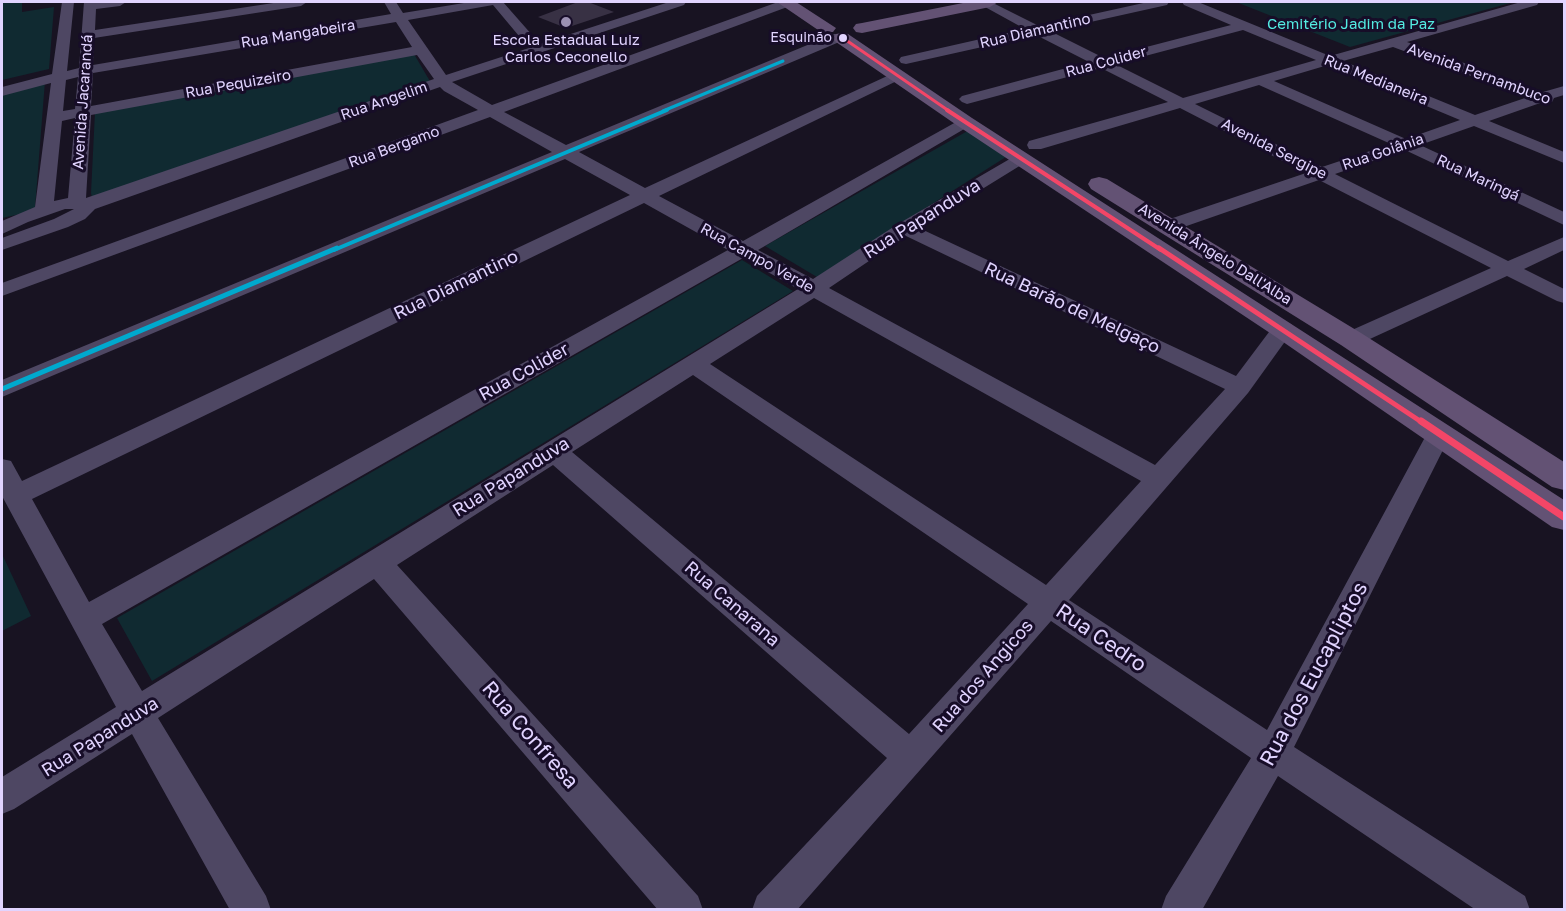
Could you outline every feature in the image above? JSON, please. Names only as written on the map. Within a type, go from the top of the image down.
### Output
[{"type":"main road","name":"Avenida Ângelo Dall'Alba","points":[[785,2],[845,31],[1028,151],[1282,329],[1564,517]]},
{"type":"main road","name":"Avenida Ângelo Dall'Alba","points":[[813,2],[845,31]]},
{"type":"main road","points":[[845,31],[963,2]]},
{"type":"main road","points":[[845,31],[986,2]]},
{"type":"main road","name":"Avenida Ângelo Dall'Alba","points":[[966,111],[1000,122],[1028,151],[1168,226],[1351,339],[1564,477]]},
{"type":"main road","points":[[1439,434],[1440,424],[1448,420],[1476,420]]},
{"type":"street","points":[[44,210],[68,2]]},
{"type":"street","points":[[90,4],[120,2]]},
{"type":"street","points":[[88,35],[301,2]]},
{"type":"street","name":"Rua Campo Verde","points":[[390,2],[420,50],[449,88],[1158,478]]},
{"type":"street","name":"Rua Mangabeira","points":[[40,78],[85,68],[490,2]]},
{"type":"street","points":[[497,2],[537,49]]},
{"type":"street","name":"Rua Angelim","points":[[83,204],[680,2]]},
{"type":"street","name":"Rua Bergamo","points":[[2,290],[785,2]]},
{"type":"street","name":"Avenida Sergipe","points":[[986,2],[1564,297]]},
{"type":"street","name":"Rua Diamantino","points":[[8,482],[644,196],[902,68],[1040,31],[1163,2]]},
{"type":"street","name":"Rua Medianeira","points":[[1188,2],[1564,158]]},
{"type":"street","name":"Rua Papanduva","points":[[2,797],[813,289],[1028,151],[1259,80],[1533,2]]},
{"type":"street","name":"Avenida Jacarandá","points":[[83,204],[83,112],[90,4]]},
{"type":"street","name":"Rua Colider","points":[[83,620],[743,249],[966,111],[1103,63],[1245,25]]},
{"type":"street","points":[[2,380],[845,31]]},
{"type":"street","name":"Avenida Pernambuco","points":[[1393,42],[1564,105]]},
{"type":"street","name":"Rua Pequizeiro","points":[[56,117],[420,50]]},
{"type":"street","points":[[2,85],[40,78]]},
{"type":"street","points":[[2,91],[40,78]]},
{"type":"street","name":"Rua Maringá","points":[[1259,80],[1406,144],[1564,219]]},
{"type":"street","name":"Rua Goiânia","points":[[1168,226],[1564,90]]},
{"type":"street","points":[[2,389],[559,150]]},
{"type":"street","points":[[2,228],[44,210],[83,204]]},
{"type":"street","points":[[2,243],[78,215],[83,204]]},
{"type":"street","name":"Rua Barão de Melgaço","points":[[905,228],[1240,387]]},
{"type":"street","points":[[1351,339],[1564,243]]},
{"type":"street","name":"Rua dos Angicos","points":[[771,909],[911,757],[1240,387],[1282,329]]},
{"type":"street","name":"Rua Cedro","points":[[693,364],[1273,753],[1511,909]]},
{"type":"street","name":"Rua dos Eucapliptos","points":[[1180,909],[1273,753],[1439,434]]},
{"type":"street","name":"Rua Canarana","points":[[554,451],[911,757]]},
{"type":"street","points":[[8,482],[83,620],[252,909]]},
{"type":"street","name":"Rua Confresa","points":[[376,561],[684,909]]},
{"type":"green space","points":[[2,2],[22,2],[22,12],[54,7],[49,69],[2,80]]},
{"type":"green space","name":"Cemitério Jadim da Paz","points":[[1236,2],[1514,2],[1350,47]]},
{"type":"green space","points":[[414,54],[431,83],[92,198],[95,112]]},
{"type":"green space","points":[[45,81],[35,208],[25,213],[2,218],[2,93]]},
{"type":"green space","points":[[971,129],[1009,155],[817,277],[765,246]]},
{"type":"green space","points":[[742,260],[793,291],[152,681],[117,618]]},
{"type":"green space","points":[[2,554],[31,616],[2,631]]},
{"type":"building","name":"Escola Estadual Luiz Carlos Ceconello","points":[[578,2],[588,2],[614,12],[566,28],[538,17]]},
{"type":"transit line","points":[[843,38],[965,122],[1283,329],[1564,517]]},
{"type":"transit line","points":[[2,389],[783,61]]},
{"type":"place","name":"Escola Estadual Luiz Carlos Ceconello","points":[[566,22]]},
{"type":"place","name":"Esquinão","points":[[843,38]]}]
